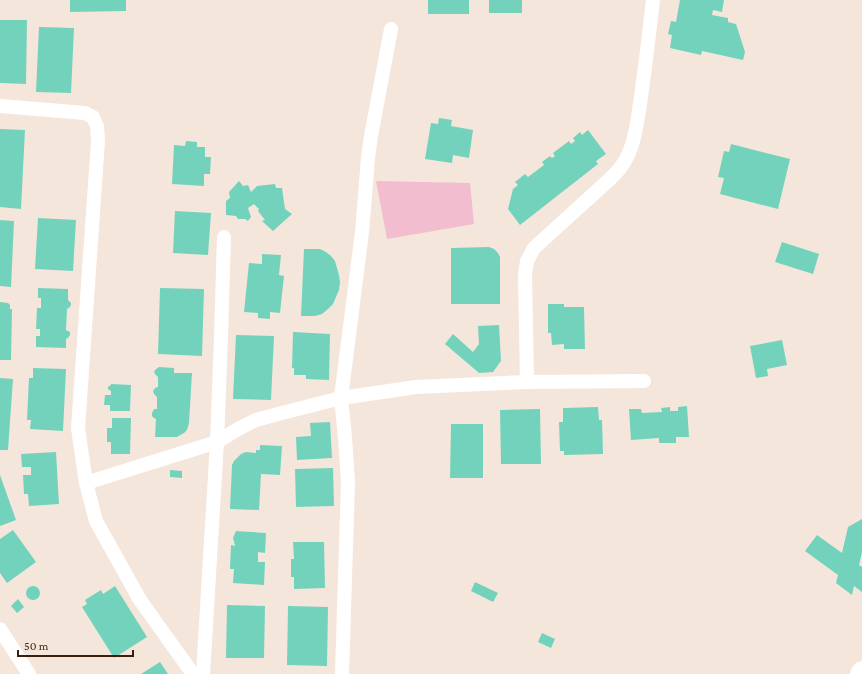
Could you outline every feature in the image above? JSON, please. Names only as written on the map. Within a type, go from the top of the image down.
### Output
[{"type":"street","points":[[527,382],[525,275],[527,261],[534,248],[610,179],[621,168],[627,158],[632,146],[644,80],[653,0]]},
{"type":"street","points":[[342,674],[348,482],[341,398],[362,232],[368,158],[391,28]]},
{"type":"street","points":[[0,106],[85,113],[93,117],[97,126],[98,141],[78,428],[86,483],[96,521],[140,600],[193,674]]},
{"type":"street","points":[[203,674],[217,442],[224,237]]},
{"type":"street","points":[[86,483],[217,442],[256,420],[341,398],[416,387],[527,382],[644,381]]},
{"type":"street","points":[[0,629],[29,674]]},
{"type":"shaded area","points":[[376,181],[470,183],[474,224],[387,239]]},
{"type":"building","points":[[70,0],[126,0],[126,11],[70,12]]},
{"type":"building","points":[[428,0],[469,0],[469,14],[428,14]]},
{"type":"building","points":[[489,0],[522,0],[522,13],[489,13]]},
{"type":"building","points":[[680,0],[724,0],[722,12],[713,10],[712,15],[728,18],[728,22],[736,24],[745,52],[743,60],[702,51],[701,55],[670,48],[672,35],[668,34],[671,21],[676,22]]},
{"type":"building","points":[[0,20],[27,20],[26,84],[0,83]]},
{"type":"building","points":[[39,27],[74,28],[71,93],[36,92]]},
{"type":"building","points":[[439,118],[452,120],[451,126],[473,130],[469,158],[453,155],[452,163],[425,159],[431,123],[438,124]]},
{"type":"building","points":[[0,129],[25,130],[21,209],[0,207]]},
{"type":"building","points":[[588,130],[606,154],[596,161],[598,164],[520,225],[508,209],[513,189],[518,185],[515,182],[525,174],[528,177],[544,165],[542,162],[550,156],[552,158],[555,156],[553,153],[569,141],[571,144],[575,141],[573,138],[580,132],[582,135]]},
{"type":"building","points":[[186,141],[197,142],[197,147],[205,147],[205,157],[211,157],[210,174],[204,174],[204,186],[172,184],[174,145],[185,146]]},
{"type":"building","points":[[731,144],[790,159],[778,209],[720,194],[724,178],[718,177],[724,151],[729,152]]},
{"type":"building","points":[[239,181],[243,186],[248,185],[251,192],[257,186],[275,184],[276,188],[282,188],[285,209],[292,214],[273,231],[262,221],[265,220],[258,211],[259,209],[254,204],[248,208],[251,217],[248,221],[245,219],[238,219],[236,216],[226,215],[226,201],[230,198],[229,192]]},
{"type":"building","points":[[175,211],[211,213],[208,255],[173,253]]},
{"type":"building","points":[[38,218],[76,220],[73,271],[35,269]]},
{"type":"building","points":[[0,220],[14,221],[11,287],[0,286]]},
{"type":"building","points":[[782,242],[819,254],[813,274],[775,262]]},
{"type":"building","points":[[489,247],[494,249],[500,257],[500,304],[451,304],[451,248]]},
{"type":"building","points":[[304,249],[320,249],[326,252],[335,261],[339,275],[339,290],[333,304],[322,314],[315,316],[301,316]]},
{"type":"building","points":[[262,254],[281,255],[279,275],[284,276],[280,313],[270,312],[270,319],[258,318],[258,313],[244,312],[249,263],[262,264]]},
{"type":"building","points":[[38,288],[68,289],[68,300],[71,305],[67,309],[66,330],[70,332],[70,335],[66,339],[66,348],[36,347],[36,336],[40,336],[40,329],[36,329],[37,308],[41,308],[41,298],[38,298]]},
{"type":"building","points":[[160,288],[204,289],[202,356],[158,354]]},
{"type":"building","points":[[0,302],[8,303],[10,305],[10,309],[12,309],[11,360],[0,360]]},
{"type":"building","points":[[548,304],[564,304],[564,307],[584,307],[585,349],[564,349],[564,344],[552,345],[551,333],[548,333]]},
{"type":"building","points":[[499,325],[501,361],[493,372],[479,373],[445,344],[453,334],[473,352],[479,344],[478,326]]},
{"type":"building","points":[[293,332],[330,334],[329,380],[306,379],[306,375],[294,375],[294,368],[292,368]]},
{"type":"building","points":[[236,335],[274,336],[271,400],[233,399]]},
{"type":"building","points":[[782,340],[787,365],[767,369],[768,376],[756,378],[750,346]]},
{"type":"building","points":[[159,367],[174,368],[174,373],[192,373],[189,423],[187,430],[177,437],[155,437],[156,419],[152,416],[152,413],[154,409],[157,409],[157,397],[153,391],[158,387],[158,377],[154,372]]},
{"type":"building","points":[[33,368],[66,369],[63,431],[30,429],[31,420],[27,420],[29,378],[33,378]]},
{"type":"building","points":[[0,378],[13,379],[8,450],[0,450]]},
{"type":"building","points":[[111,384],[131,385],[130,411],[110,411],[110,405],[104,405],[105,395],[111,395],[111,391],[108,387]]},
{"type":"building","points":[[687,406],[689,437],[676,437],[676,443],[659,443],[659,438],[631,440],[629,409],[641,409],[642,413],[662,412],[661,408],[670,407],[670,411],[678,411],[678,407]]},
{"type":"building","points":[[598,407],[599,420],[602,420],[603,454],[564,455],[564,451],[560,451],[559,422],[563,422],[563,408]]},
{"type":"building","points":[[540,409],[541,464],[501,464],[500,410]]},
{"type":"building","points":[[112,418],[131,418],[130,454],[111,454],[111,442],[107,442],[107,428],[112,428]]},
{"type":"building","points":[[330,422],[332,458],[297,460],[296,437],[311,436],[310,423]]},
{"type":"building","points":[[451,424],[483,424],[483,478],[450,478]]},
{"type":"building","points":[[260,445],[282,446],[280,475],[261,474],[259,510],[230,509],[232,465],[241,454],[246,452],[256,453],[256,450],[260,450]]},
{"type":"building","points":[[56,452],[59,504],[29,506],[28,494],[24,494],[23,475],[31,475],[31,467],[22,467],[21,454]]},
{"type":"building","points":[[333,468],[334,506],[296,507],[295,469]]},
{"type":"building","points":[[170,470],[182,471],[182,478],[170,477]]},
{"type":"building","points":[[0,475],[16,520],[0,526]]},
{"type":"building","points":[[862,519],[862,552],[859,565],[862,567],[862,592],[854,586],[852,595],[836,583],[838,575],[805,551],[817,535],[842,553],[848,527]]},
{"type":"building","points":[[13,530],[36,562],[7,583],[0,573],[0,539]]},
{"type":"building","points":[[236,531],[266,533],[265,553],[258,552],[258,562],[265,562],[264,585],[233,583],[234,569],[230,569],[231,545],[235,546],[233,538]]},
{"type":"building","points":[[293,542],[324,542],[325,588],[294,589],[294,577],[291,577],[291,559],[294,559]]},
{"type":"building","points":[[475,582],[498,593],[493,602],[471,591]]},
{"type":"building","points":[[33,586],[38,588],[40,593],[38,598],[33,600],[28,598],[26,593],[28,588]]},
{"type":"building","points":[[115,586],[147,637],[114,658],[82,607],[87,604],[85,600],[101,590],[103,594]]},
{"type":"building","points":[[18,599],[24,607],[17,613],[11,606]]},
{"type":"building","points":[[227,605],[265,606],[264,658],[226,658]]},
{"type":"building","points":[[288,606],[328,607],[327,666],[287,665]]},
{"type":"building","points":[[542,633],[555,639],[551,648],[538,642]]},
{"type":"building","points":[[160,662],[168,674],[141,674]]}]
